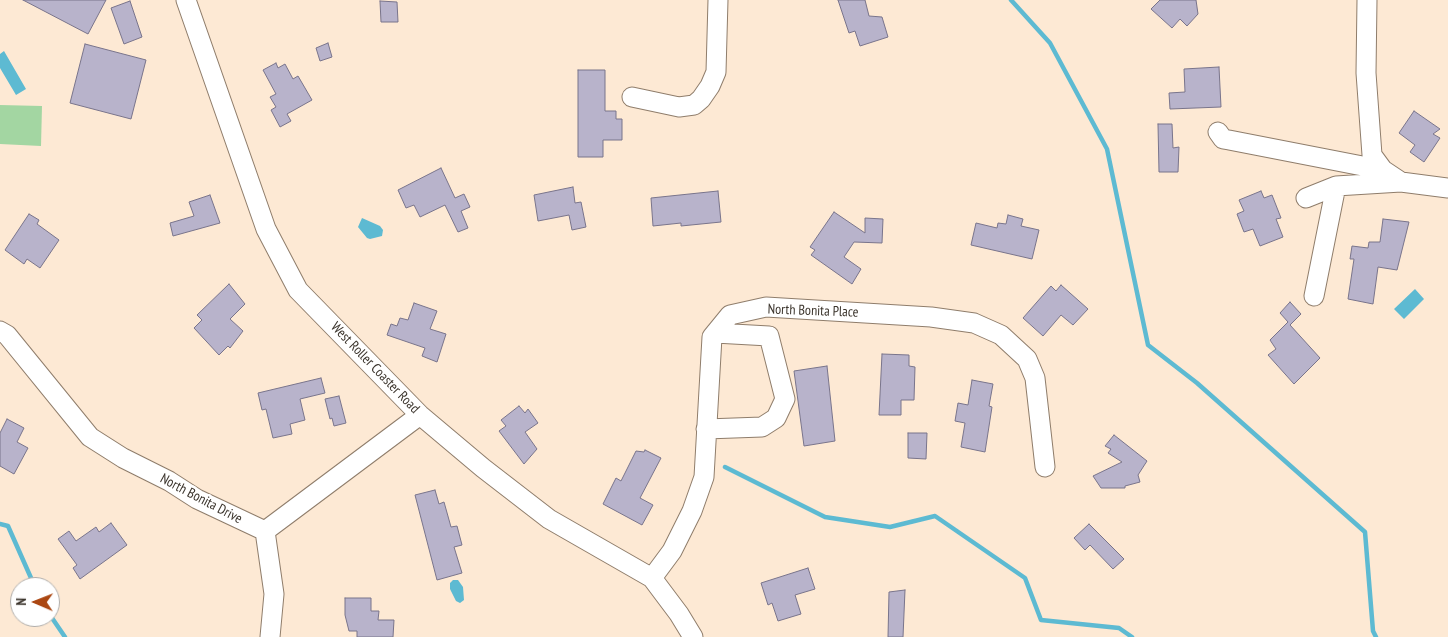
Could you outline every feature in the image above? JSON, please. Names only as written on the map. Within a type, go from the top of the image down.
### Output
[{"type":"street","name":"West Roller Coaster Road","points":[[186,0],[266,229],[298,290],[420,415],[482,468],[549,519],[652,578],[679,614],[693,637]]},
{"type":"street","points":[[632,97],[678,107],[694,105],[702,100],[716,72],[718,55],[718,0]]},
{"type":"street","points":[[1367,0],[1366,73],[1372,155],[1383,170],[1401,182]]},
{"type":"street","points":[[1218,132],[1223,139],[1383,170]]},
{"type":"street","points":[[1306,198],[1336,186],[1401,182],[1448,188]]},
{"type":"street","points":[[1314,296],[1336,186]]},
{"type":"street","name":"North Bonita Place","points":[[715,333],[730,315],[766,307],[931,317],[974,323],[1001,335],[1027,359],[1035,378],[1045,467]]},
{"type":"street","name":"North Bonita Drive","points":[[0,331],[7,335],[90,437],[123,458],[169,481],[197,500],[265,531]]},
{"type":"street","points":[[652,578],[672,551],[692,511],[704,478],[706,429],[712,337],[715,333],[770,336],[785,399],[776,418],[762,427],[706,429]]},
{"type":"street","points":[[270,637],[274,594],[265,531],[420,415]]},
{"type":"green space","points":[[0,105],[42,106],[41,146],[0,144]]},
{"type":"water","points":[[4,51],[26,89],[16,95],[0,68],[0,54]]},
{"type":"water","points":[[362,218],[380,226],[383,230],[382,236],[367,238],[358,227]]},
{"type":"water","points":[[1415,289],[1424,299],[1404,319],[1394,309]]},
{"type":"water","points":[[453,580],[458,580],[463,587],[464,600],[460,603],[456,601],[450,589],[450,583]]},
{"type":"building","points":[[23,0],[106,0],[88,34]]},
{"type":"building","points":[[838,0],[865,0],[869,16],[882,17],[888,37],[860,46],[855,31],[849,33]]},
{"type":"building","points":[[1160,0],[1196,0],[1198,14],[1187,26],[1180,19],[1172,28],[1151,9]]},
{"type":"building","points":[[130,1],[142,37],[124,44],[111,8]]},
{"type":"building","points":[[380,1],[397,2],[398,22],[381,22]]},
{"type":"building","points":[[328,43],[332,57],[320,61],[316,48]]},
{"type":"building","points":[[85,44],[146,60],[131,119],[70,103]]},
{"type":"building","points":[[276,63],[278,68],[285,64],[293,79],[298,76],[312,100],[287,114],[291,121],[280,127],[271,110],[276,107],[270,97],[276,94],[263,70]]},
{"type":"building","points":[[1219,67],[1221,107],[1170,109],[1169,93],[1185,92],[1184,69]]},
{"type":"building","points":[[578,70],[605,70],[605,111],[616,111],[616,119],[622,119],[622,140],[603,140],[603,157],[578,157]]},
{"type":"building","points":[[1414,111],[1440,129],[1433,134],[1440,138],[1424,162],[1410,152],[1415,145],[1399,133]]},
{"type":"building","points":[[1158,124],[1172,124],[1173,148],[1179,147],[1178,172],[1159,172]]},
{"type":"building","points":[[441,168],[455,198],[464,194],[470,207],[461,211],[468,228],[458,232],[445,205],[420,217],[414,205],[406,208],[398,190]]},
{"type":"building","points":[[573,187],[575,203],[581,202],[586,227],[572,230],[569,215],[538,221],[534,195]]},
{"type":"building","points":[[718,191],[721,222],[681,226],[681,223],[653,226],[651,198]]},
{"type":"building","points":[[1261,191],[1264,198],[1272,195],[1281,218],[1276,219],[1283,237],[1260,246],[1253,229],[1244,232],[1237,214],[1244,211],[1239,200]]},
{"type":"building","points":[[210,195],[220,223],[173,236],[170,223],[194,216],[189,202]]},
{"type":"building","points":[[834,212],[865,233],[865,218],[883,219],[882,243],[854,242],[844,257],[861,269],[852,284],[811,255],[815,250],[810,247]]},
{"type":"building","points":[[29,214],[39,220],[37,224],[59,240],[40,268],[27,259],[24,264],[5,250]]},
{"type":"building","points":[[1008,215],[1023,219],[1021,226],[1039,230],[1032,259],[971,245],[976,223],[997,228],[998,223],[1006,224]]},
{"type":"building","points":[[1383,219],[1409,222],[1397,270],[1378,267],[1373,304],[1348,299],[1354,259],[1350,259],[1352,246],[1368,248],[1369,242],[1380,242]]},
{"type":"building","points":[[229,284],[245,304],[230,319],[243,331],[230,348],[228,346],[219,355],[194,328],[202,320],[197,315]]},
{"type":"building","points":[[1061,285],[1088,309],[1073,325],[1061,315],[1043,336],[1023,318],[1051,286],[1056,291]]},
{"type":"building","points":[[1290,302],[1301,314],[1290,325],[1320,358],[1294,384],[1268,355],[1276,349],[1270,340],[1288,322],[1280,313]]},
{"type":"building","points":[[414,303],[437,311],[430,329],[446,334],[437,362],[422,356],[425,348],[387,335],[391,324],[397,326],[400,318],[408,320]]},
{"type":"building","points":[[882,354],[909,355],[909,366],[915,367],[914,400],[901,400],[901,415],[879,415]]},
{"type":"building","points":[[827,366],[835,441],[804,446],[794,371]]},
{"type":"building","points":[[321,378],[325,393],[300,399],[305,420],[290,424],[292,434],[273,438],[266,409],[262,410],[258,393]]},
{"type":"building","points":[[972,380],[993,384],[989,406],[992,407],[985,452],[961,447],[965,423],[955,421],[958,403],[968,405]]},
{"type":"building","points":[[339,396],[346,423],[334,426],[332,418],[330,419],[325,399]]},
{"type":"building","points":[[519,406],[525,413],[528,409],[538,423],[525,432],[537,449],[524,464],[499,431],[506,426],[501,420]]},
{"type":"building","points":[[7,419],[24,428],[17,442],[28,448],[14,474],[0,466],[0,433]]},
{"type":"building","points":[[908,433],[927,433],[926,459],[908,458]]},
{"type":"building","points":[[1114,435],[1147,461],[1138,475],[1140,482],[1125,486],[1125,488],[1101,488],[1093,476],[1122,462],[1108,453],[1111,449],[1105,446]]},
{"type":"building","points":[[645,450],[661,458],[640,498],[653,505],[642,525],[603,504],[616,478],[621,481],[636,451],[644,452]]},
{"type":"building","points":[[435,490],[439,504],[444,502],[451,527],[457,526],[462,545],[454,547],[462,573],[437,580],[415,495]]},
{"type":"building","points":[[111,523],[127,545],[80,579],[73,568],[77,565],[58,539],[69,531],[76,541],[96,527],[99,532]]},
{"type":"building","points":[[1089,524],[1124,559],[1113,569],[1090,545],[1085,550],[1074,538]]},
{"type":"building","points":[[808,568],[815,589],[795,595],[801,614],[778,621],[772,603],[768,605],[761,583]]},
{"type":"building","points":[[905,590],[903,637],[888,637],[889,592]]},
{"type":"building","points":[[345,598],[371,598],[371,611],[379,611],[378,620],[394,620],[393,637],[357,637],[357,631],[349,631],[345,615]]},
{"type":"waterway","points":[[1011,0],[1050,43],[1107,149],[1148,345],[1197,383],[1365,532],[1373,631],[1376,637]]},
{"type":"waterway","points":[[725,467],[825,517],[890,527],[935,516],[1025,578],[1041,620],[1119,628],[1132,637]]},
{"type":"waterway","points":[[0,524],[8,526],[31,577]]},
{"type":"waterway","points":[[58,627],[65,637]]}]
